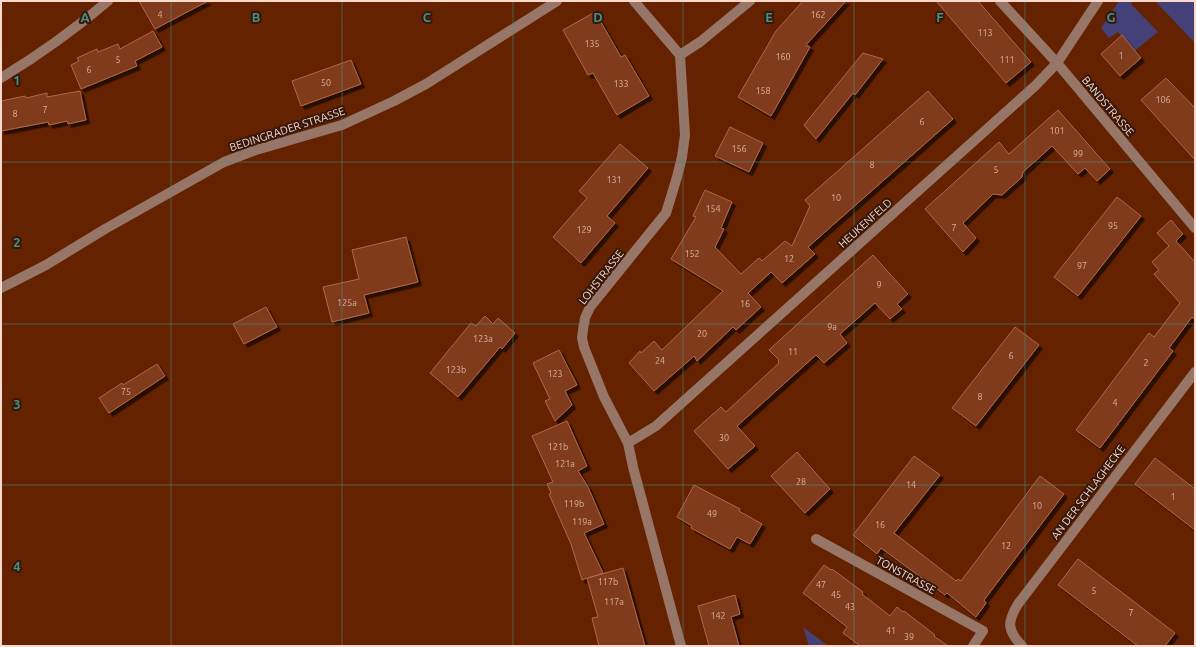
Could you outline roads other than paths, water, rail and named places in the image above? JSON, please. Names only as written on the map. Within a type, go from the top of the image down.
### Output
[{"type":"street","points":[[1,78],[44,51],[78,26],[108,1]]},
{"type":"street","name":"BEDINGRADER STRASSE","points":[[1,288],[46,265],[105,229],[224,162],[256,150],[342,125],[394,101],[426,84],[557,1]]},
{"type":"street","points":[[634,1],[680,55],[700,42],[750,1]]},
{"type":"street","name":"BANDSTRASSE","points":[[1000,1],[1057,63],[1195,228]]},
{"type":"street","name":"HEUKENFELD","points":[[628,443],[656,426],[1035,86],[1057,63],[1098,1]]},
{"type":"street","name":"LOHSTRASSE","points":[[680,55],[685,135],[682,157],[666,213],[632,257],[595,300],[585,318],[582,338],[592,370],[628,443],[633,467],[681,646]]},
{"type":"street","name":"AN DER SCHLAGHECKE","points":[[1022,646],[1011,631],[1010,622],[1013,613],[1028,590],[1195,372]]},
{"type":"street","name":"TONSTRASSE","points":[[816,539],[983,631],[973,646]]}]
